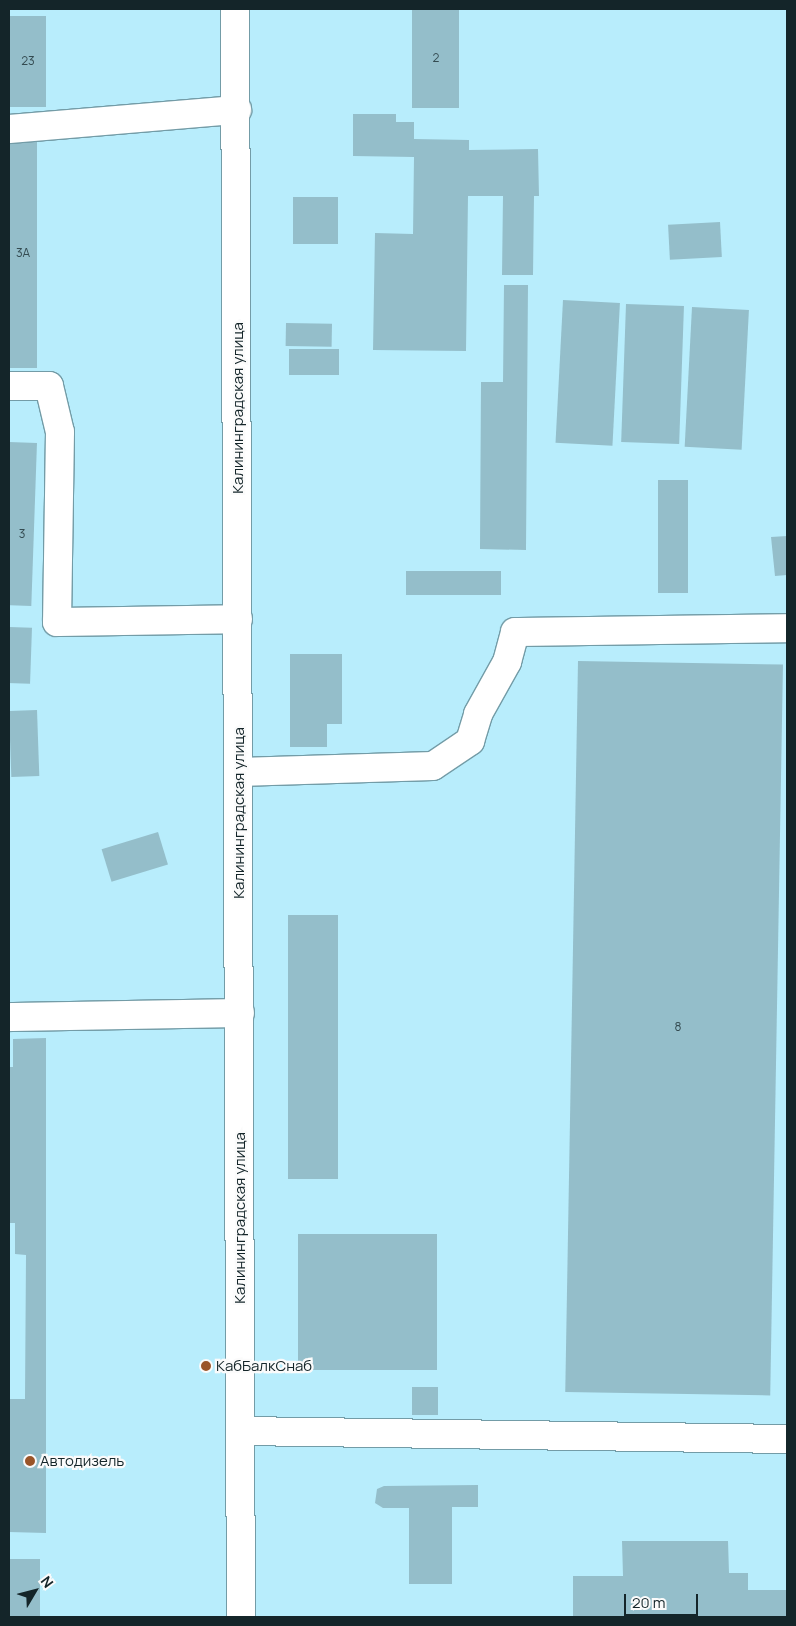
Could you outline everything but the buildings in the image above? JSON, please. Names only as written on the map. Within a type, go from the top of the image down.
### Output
[{"type":"street","name":"Калининградская улица","points":[[235,9],[237,110],[241,1617]]},
{"type":"street","points":[[9,129],[237,110]]},
{"type":"street","points":[[9,386],[49,386],[60,432],[57,622],[238,619]]},
{"type":"street","points":[[239,772],[433,766],[470,740],[478,714],[507,662],[515,632],[787,628]]},
{"type":"street","points":[[9,1017],[240,1013]]},
{"type":"street","points":[[241,1431],[787,1439]]},
{"type":"shaded area","points":[[9,9],[787,9],[787,1617],[9,1617]]},
{"type":"place","name":"КабБалкСнаб","points":[[206,1366]]},
{"type":"place","name":"Автодизель","points":[[30,1461]]}]
